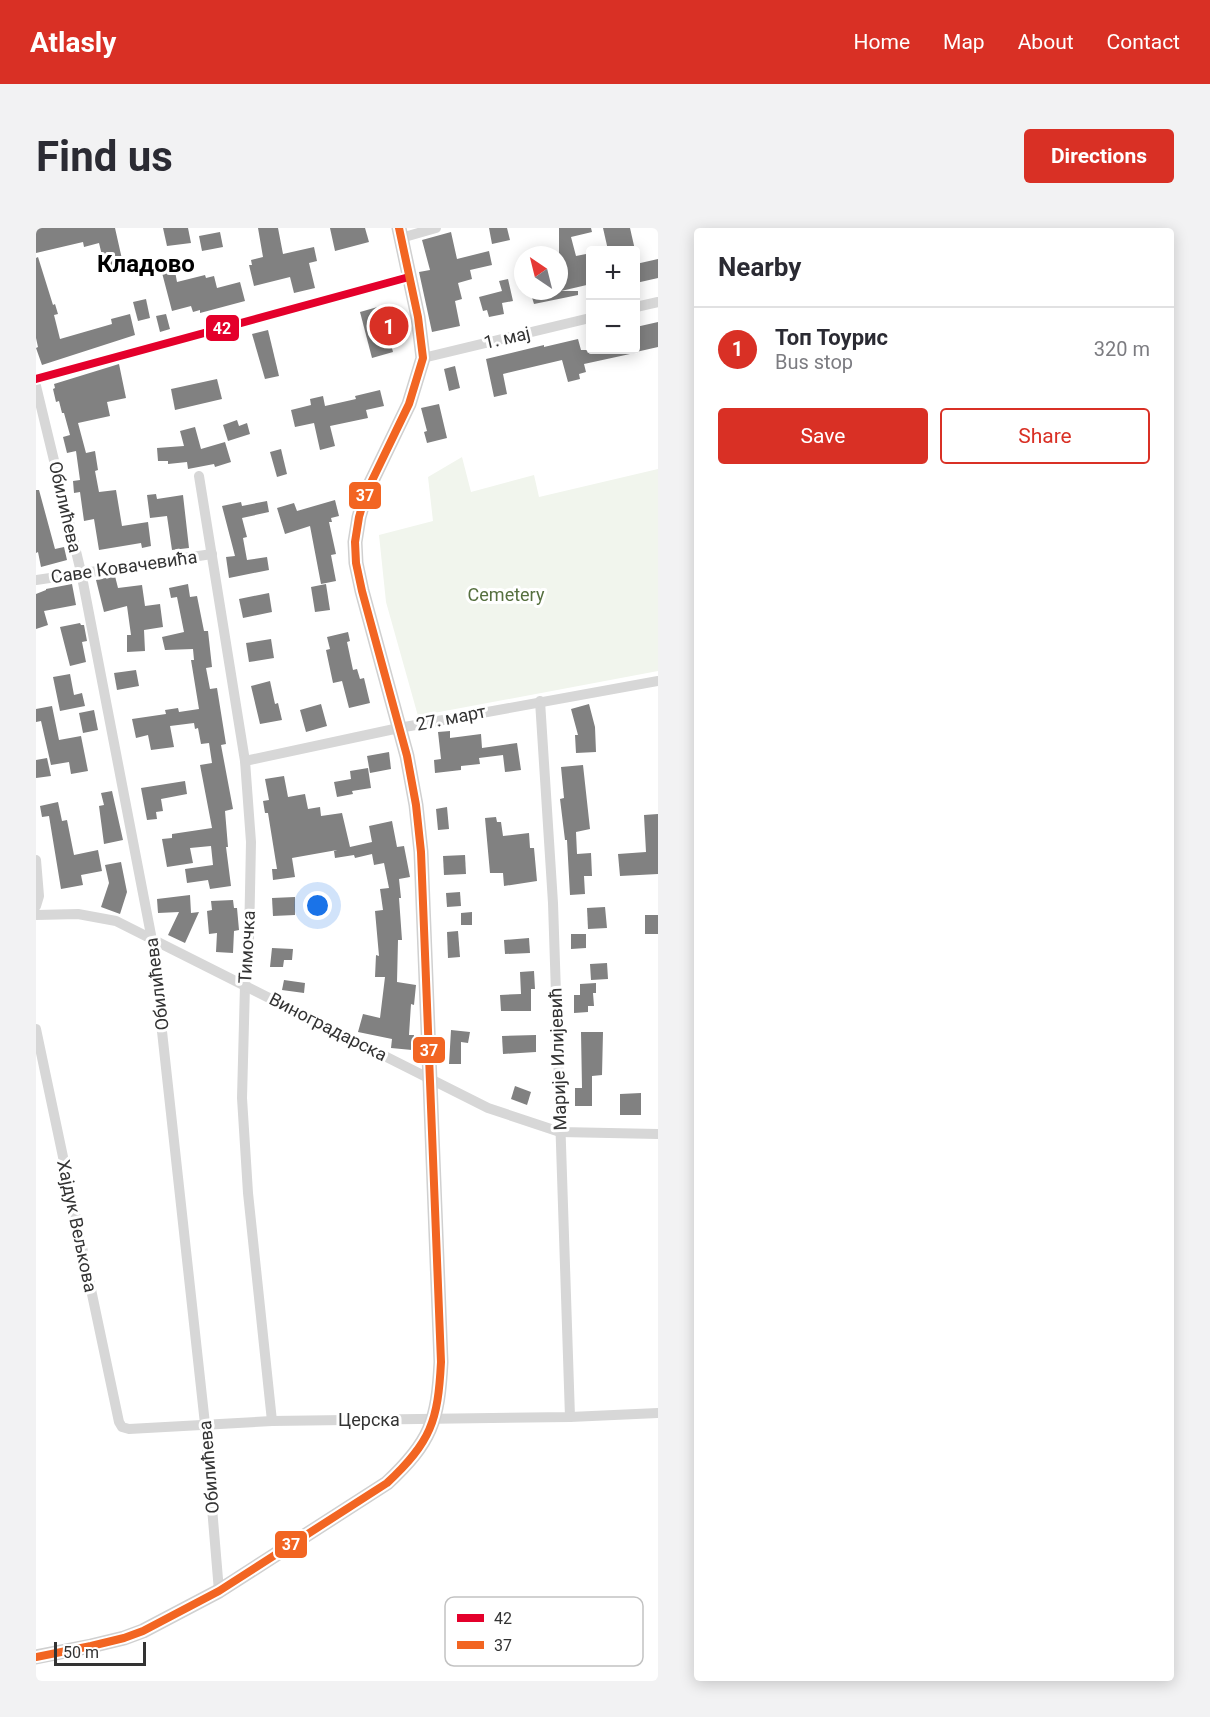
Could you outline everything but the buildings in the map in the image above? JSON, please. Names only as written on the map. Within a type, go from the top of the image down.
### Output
[{"type":"main road","points":[[36,1657],[124,1638],[143,1631],[219,1591],[387,1483],[416,1453],[434,1420],[438,1402],[441,1362],[421,852],[414,790],[356,563],[359,517],[366,493],[409,404],[423,358],[418,317],[400,233]]},
{"type":"street","points":[[400,233],[436,228]]},
{"type":"street","points":[[36,379],[409,277]]},
{"type":"street","points":[[640,306],[658,302]]},
{"type":"street","name":"1. мај","points":[[423,358],[586,319]]},
{"type":"street","name":"Обилићева","points":[[36,386],[81,572],[152,940],[205,1424],[219,1591]]},
{"type":"street","name":"Тимочка","points":[[199,476],[245,762],[251,842],[249,940],[244,986],[242,1098],[248,1192],[272,1421]]},
{"type":"street","name":"Саве Ковачевића","points":[[36,580],[212,554]]},
{"type":"street","name":"27. март","points":[[245,762],[399,728],[658,681]]},
{"type":"street","name":"Марије Илијевић","points":[[540,701],[553,903],[570,1417]]},
{"type":"street","points":[[36,860],[39,896],[36,906]]},
{"type":"street","name":"Виноградарска","points":[[36,915],[97,916],[116,921],[488,1108],[560,1132],[658,1134]]},
{"type":"street","name":"Хајдук Вељкова","points":[[36,1029],[119,1422]]},
{"type":"street","name":"Церска","points":[[119,1422],[123,1427],[129,1429],[272,1421],[434,1420],[658,1413]]},
{"type":"green space","name":"Cemetery","points":[[462,457],[471,492],[534,475],[539,497],[658,469],[658,671],[418,716],[386,602],[379,535],[433,521],[428,477]]},
{"type":"transit line","name":"37","points":[[36,1657],[124,1638],[143,1631],[219,1591],[387,1483],[414,1455],[423,1442],[434,1415],[441,1362],[421,852],[416,805],[407,756],[362,591],[356,563],[355,542],[366,493],[409,404],[423,358],[418,317],[399,228]]},
{"type":"transit line","name":"42","points":[[36,379],[409,277]]},
{"type":"place","name":"Топ Тоурис","points":[[389,326]]},
{"type":"district","name":"Кладово","points":[[146,264]]}]
